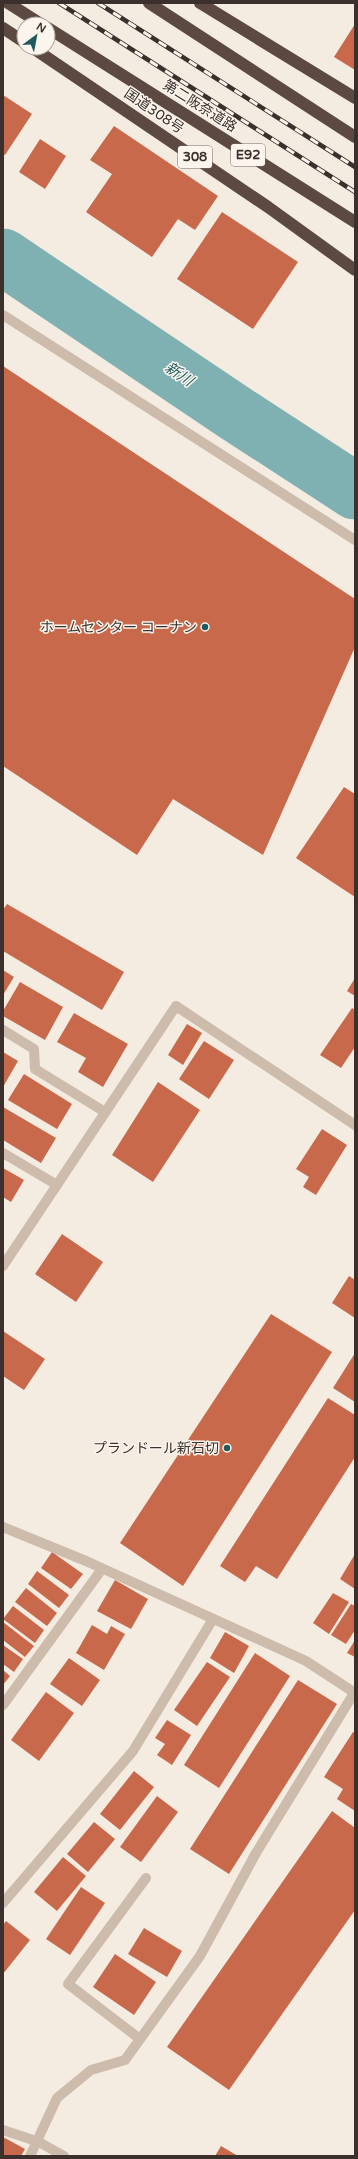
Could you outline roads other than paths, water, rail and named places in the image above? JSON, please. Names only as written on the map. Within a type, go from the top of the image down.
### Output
[{"type":"highway","points":[[8,3],[28,16]]},
{"type":"highway","points":[[149,3],[355,136]]},
{"type":"highway","points":[[200,3],[353,97]]},
{"type":"highway","points":[[3,28],[16,37]]},
{"type":"highway","name":"第二阪奈道路","points":[[56,33],[355,222]]},
{"type":"highway","name":"国道308号","points":[[45,56],[268,207],[355,270]]},
{"type":"highway","points":[[268,207],[355,262]]},
{"type":"street","points":[[3,315],[355,540]]},
{"type":"street","points":[[3,1266],[176,1006],[355,1125]]},
{"type":"street","points":[[3,1030],[34,1049],[35,1069],[105,1112]]},
{"type":"street","points":[[3,1153],[56,1185]]},
{"type":"street","points":[[3,1527],[102,1569],[306,1661],[355,1693],[256,1853],[200,1956],[125,2060],[91,2070],[57,2098],[39,2142],[30,2156]]},
{"type":"street","points":[[3,1705],[102,1569]]},
{"type":"street","points":[[3,1903],[133,1751],[213,1619]]},
{"type":"street","points":[[140,2039],[68,1984],[146,1878]]},
{"type":"street","points":[[3,2130],[39,2142],[64,2156]]},
{"type":"waterway","name":"新川","points":[[3,257],[235,413],[355,491]]},
{"type":"railway","points":[[59,3],[355,192]]},
{"type":"railway","points":[[98,3],[355,167]]},
{"type":"place","name":"ホームセンター コーナン","points":[[205,627]]},
{"type":"place","name":"プランドール新石切","points":[[227,1448]]}]
